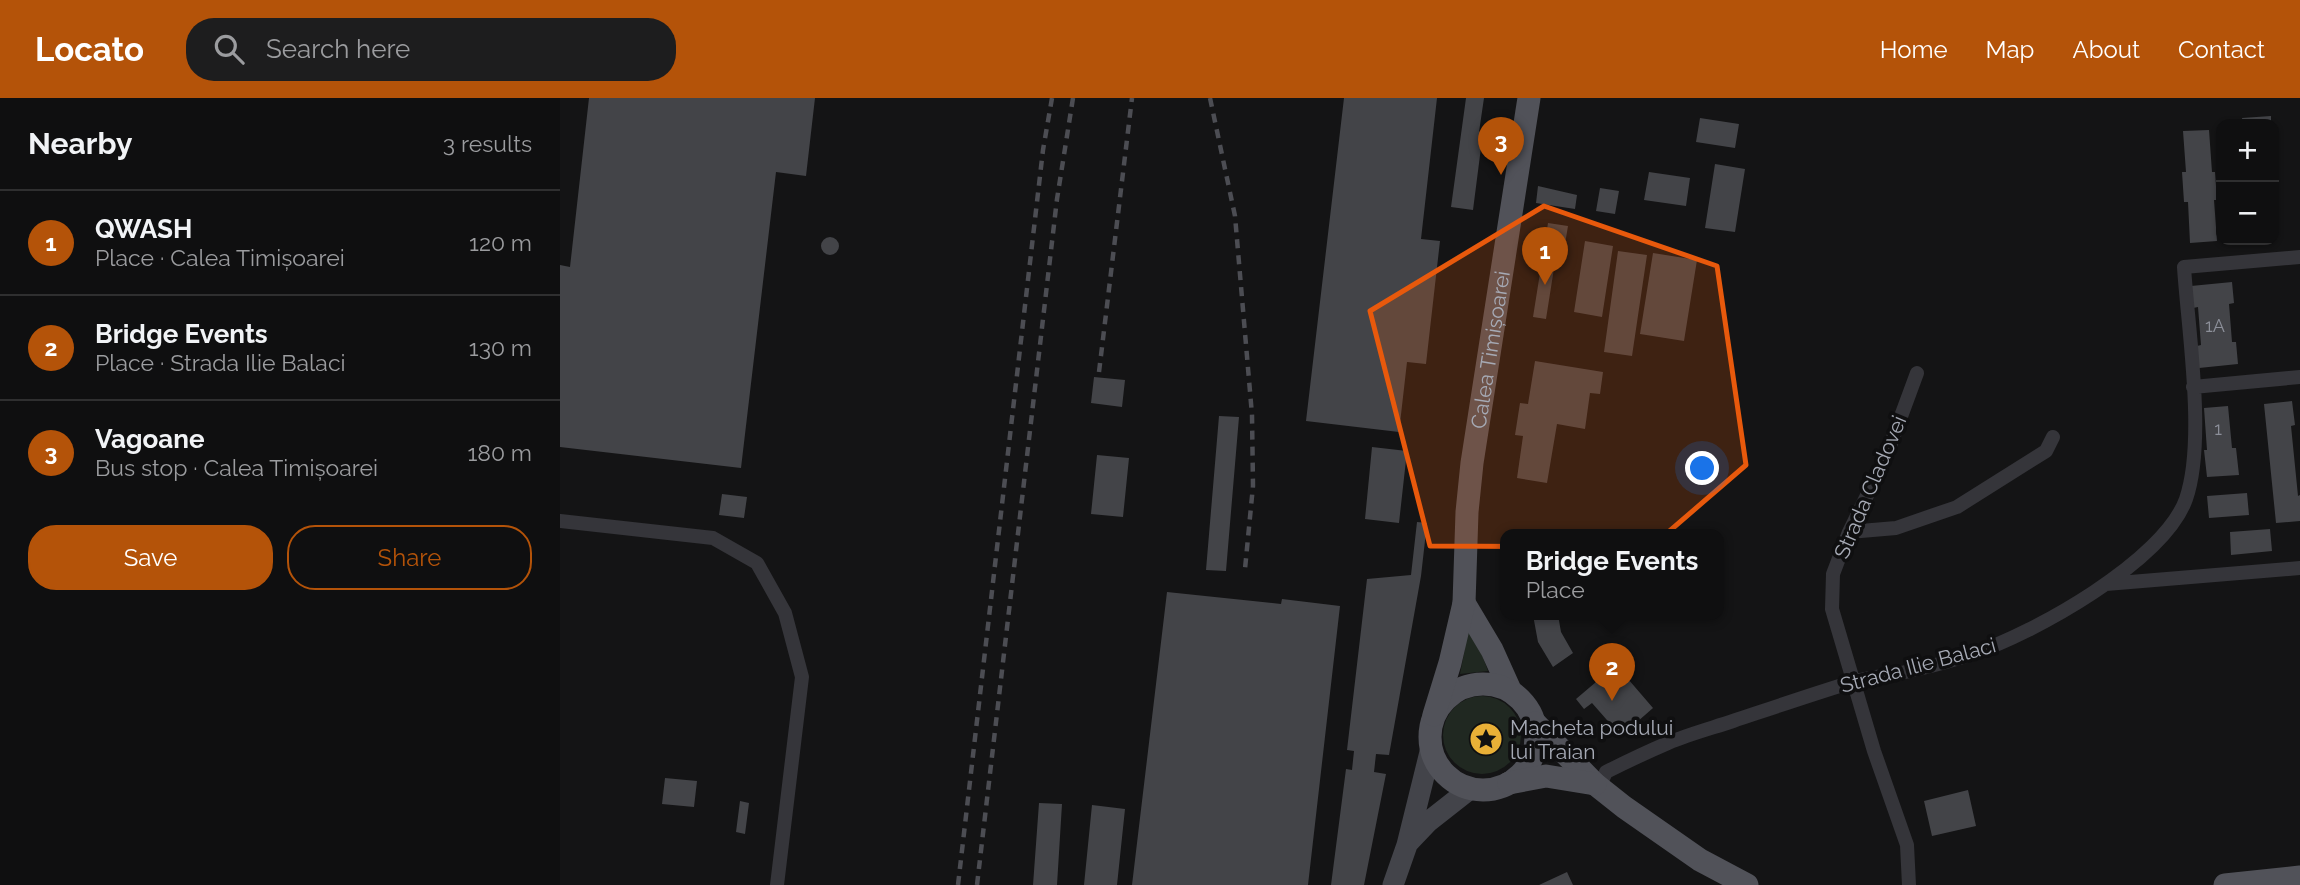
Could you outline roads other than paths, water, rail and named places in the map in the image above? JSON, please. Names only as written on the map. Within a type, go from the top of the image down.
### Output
[{"type":"main road","name":"Calea Timișoarei","points":[[1434,715],[1464,603],[1467,512],[1472,463],[1529,98]]},
{"type":"main road","points":[[1464,603],[1492,650],[1510,690]]},
{"type":"main road","points":[[1475,683],[1493,684],[1510,690],[1521,698],[1535,723],[1537,737],[1532,757],[1521,775],[1497,789],[1470,789],[1457,783],[1445,774],[1436,762],[1431,748],[1430,731],[1434,715],[1444,700],[1458,689],[1475,683]]},
{"type":"main road","points":[[1535,723],[1597,786],[1700,860],[1747,885]]},
{"type":"main road","points":[[1393,885],[1407,845],[1431,748]]},
{"type":"main road","points":[[1509,783],[1546,776],[1597,786]]},
{"type":"main road","points":[[1407,845],[1428,822],[1470,789]]},
{"type":"main road","points":[[2225,885],[2300,877]]},
{"type":"street","name":"Strada Ilie Balaci","points":[[1597,786],[1606,772],[1670,742],[1852,682],[1903,673],[1972,654],[2014,638],[2049,620],[2104,584],[2159,538],[2181,510],[2187,495],[2193,455],[2193,387],[2184,267],[2300,257]]},
{"type":"street","name":"Strada Cladovei","points":[[1909,885],[1907,845],[1852,682],[1832,609],[1833,574],[1849,533],[1886,457],[1917,373]]},
{"type":"street","points":[[2193,387],[2300,377]]},
{"type":"street","points":[[1849,533],[1896,528],[1957,508],[2046,451],[2053,437]]},
{"type":"street","points":[[560,521],[713,538],[757,563],[785,613],[802,677],[777,885]]},
{"type":"street","points":[[2104,584],[2300,568]]},
{"type":"railway","points":[[958,885],[1043,150],[1052,98]]},
{"type":"railway","points":[[977,885],[1057,199],[1073,98]]},
{"type":"railway","points":[[1099,372],[1132,98]]},
{"type":"railway","points":[[1210,98],[1235,216],[1252,415],[1253,486],[1245,569]]},
{"type":"place","name":"Vagoane","points":[[1501,175]]},
{"type":"place","name":"QWASH","points":[[1545,285]]},
{"type":"place","name":"Bridge Events","points":[[1612,701]]},
{"type":"place","name":"Macheta podului lui Traian","points":[[1486,739]]}]
